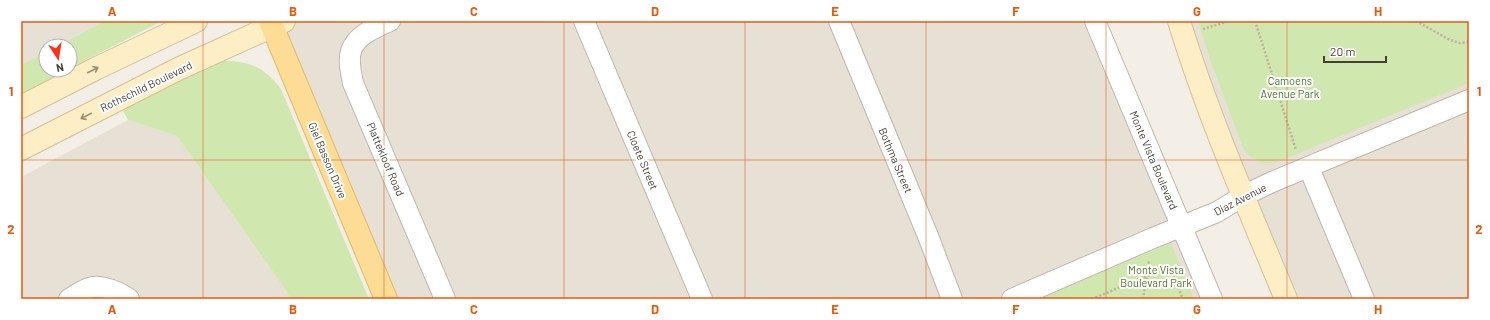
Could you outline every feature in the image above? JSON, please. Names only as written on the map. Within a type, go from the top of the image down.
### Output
[{"type":"main road","name":"Giel Basson Drive","points":[[275,23],[386,299]]},
{"type":"street","points":[[21,107],[196,21]]},
{"type":"street","name":"Cloete Street","points":[[584,21],[702,299]]},
{"type":"street","name":"Bothma Street","points":[[839,21],[928,236],[952,299]]},
{"type":"street","name":"Monte Vista Boulevard","points":[[1095,21],[1212,299]]},
{"type":"street","points":[[1179,21],[1193,66],[1211,115],[1286,299]]},
{"type":"street","name":"Rothschild Boulevard","points":[[21,149],[178,69],[275,23]]},
{"type":"street","name":"Plattekloof Road","points":[[384,24],[358,39],[351,51],[350,66],[353,83],[445,299]]},
{"type":"street","name":"Diaz Avenue","points":[[1012,299],[1216,212],[1243,196],[1272,182],[1309,168],[1469,100]]},
{"type":"street","points":[[1309,168],[1364,299]]},
{"type":"street","points":[[69,299],[93,287],[108,289],[122,294],[129,299]]},
{"type":"path","points":[[1201,29],[1229,21]]},
{"type":"path","points":[[1255,21],[1296,152]]},
{"type":"path","points":[[1416,21],[1450,40],[1460,43],[1469,42]]},
{"type":"path","points":[[1143,299],[1150,254]]},
{"type":"path","points":[[1092,299],[1166,268],[1171,271],[1183,299]]},
{"type":"shaded area","points":[[21,21],[104,21],[73,38],[38,38],[38,56],[21,65]]},
{"type":"shaded area","points":[[271,21],[1090,21],[1207,299],[388,299]]},
{"type":"shaded area","points":[[1181,21],[1469,21],[1469,299],[1281,299]]},
{"type":"shaded area","points":[[128,120],[177,136],[287,292],[290,299],[21,299],[21,177]]},
{"type":"green space","points":[[104,21],[162,21],[78,64],[78,38],[73,38]]},
{"type":"green space","name":"Camoens Avenue Park","points":[[1198,21],[1469,21],[1469,83],[1280,161],[1269,163],[1260,162],[1244,150],[1211,62]]},
{"type":"green space","points":[[38,56],[38,78],[52,78],[21,94],[21,65]]},
{"type":"green space","points":[[221,61],[240,62],[255,66],[269,75],[281,89],[369,299],[290,299],[287,292],[177,136],[128,120],[121,107]]},
{"type":"green space","name":"Monte Vista Boulevard Park","points":[[1171,243],[1194,299],[1038,299]]}]
